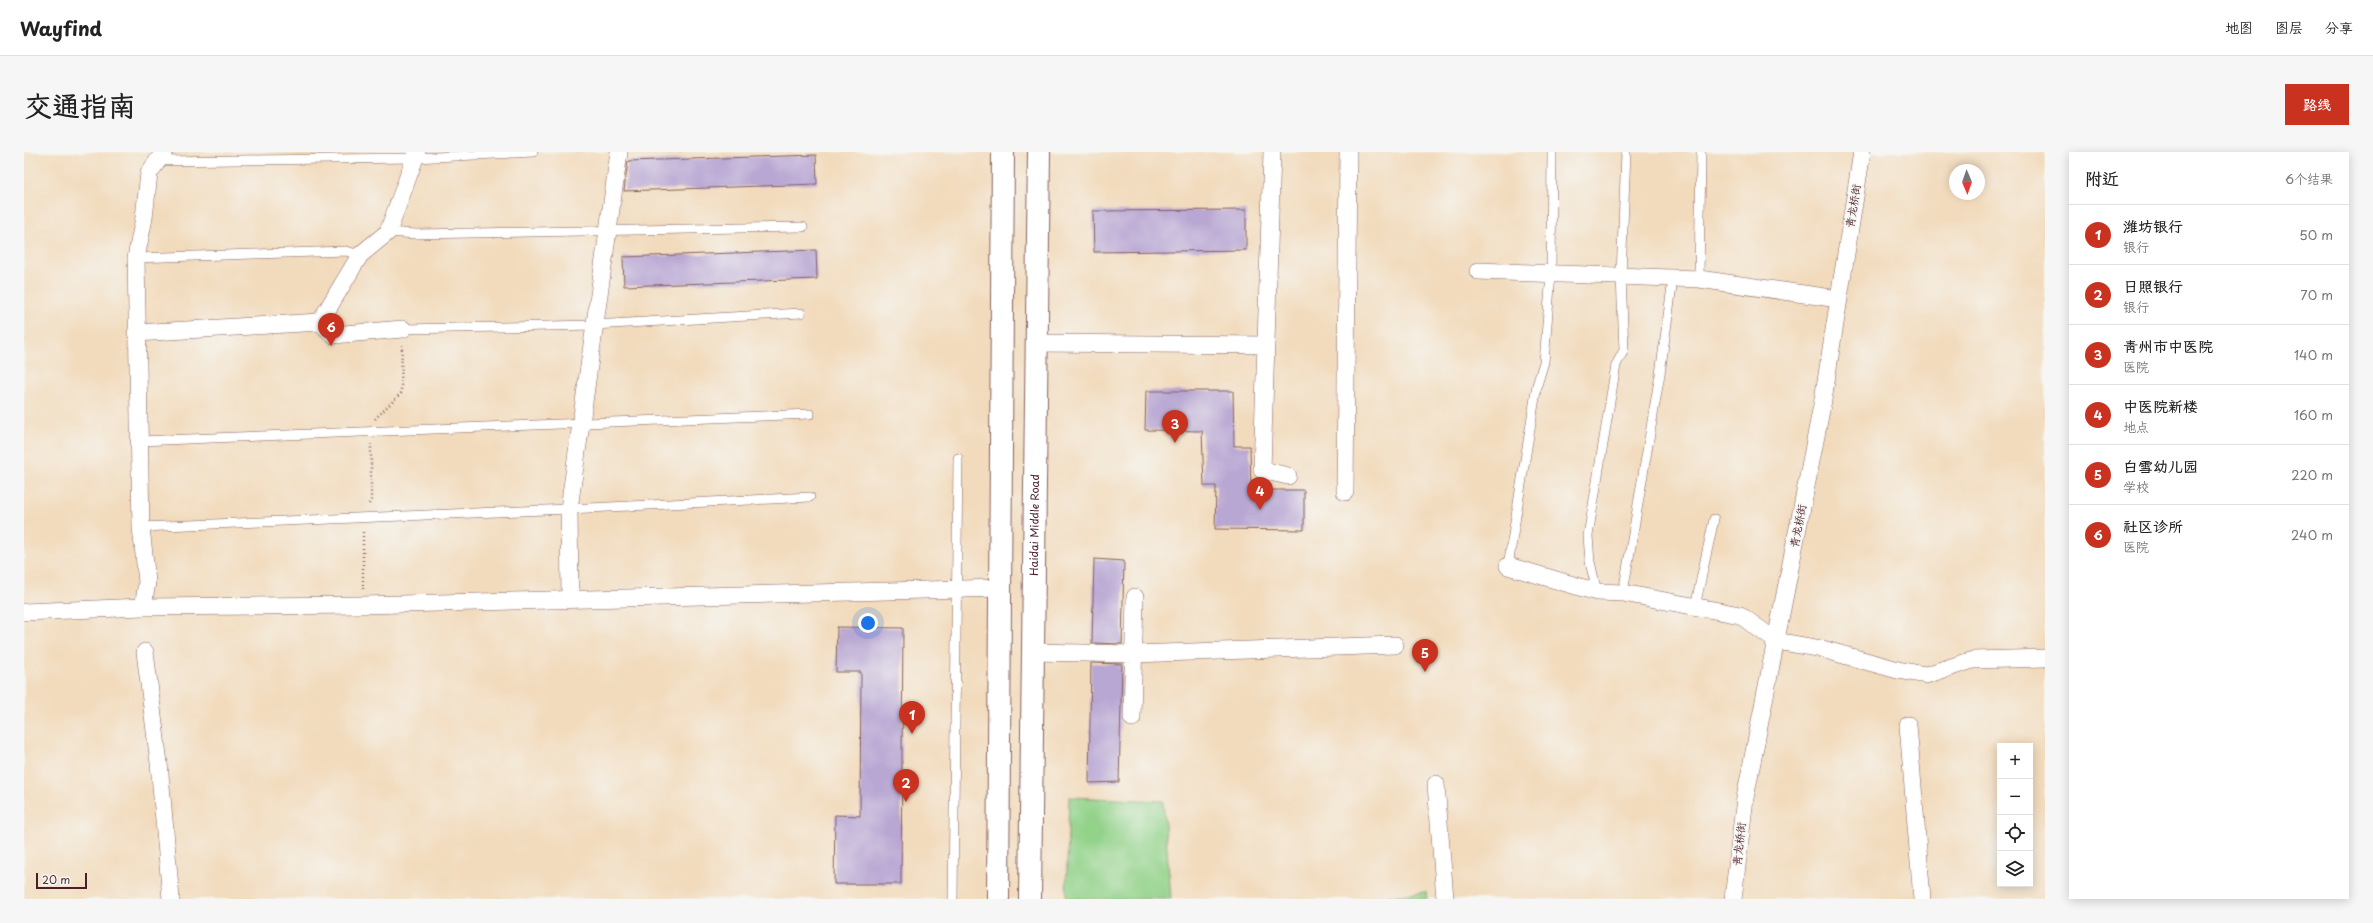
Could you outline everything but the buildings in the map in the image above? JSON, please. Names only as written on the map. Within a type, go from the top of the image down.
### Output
[{"type":"main road","points":[[998,899],[1003,152]]},
{"type":"main road","name":"Haidai Middle Road","points":[[1030,899],[1039,152]]},
{"type":"street","points":[[570,599],[569,510],[619,152]]},
{"type":"street","points":[[1272,152],[1262,470],[1288,476]]},
{"type":"street","points":[[1345,492],[1348,152]]},
{"type":"street","name":"青龙桥街","points":[[1733,899],[1745,798],[1823,400],[1862,152]]},
{"type":"street","points":[[320,322],[360,255],[388,232],[416,155]]},
{"type":"street","points":[[143,607],[147,582],[141,527],[136,333],[136,258],[144,218],[149,173],[160,157]]},
{"type":"street","points":[[1478,271],[1699,279],[1839,299]]},
{"type":"street","points":[[136,333],[320,322],[333,335],[403,329]]},
{"type":"street","points":[[1037,343],[1266,345]]},
{"type":"street","points":[[1508,566],[1597,592],[1623,593],[1740,616],[1776,641],[1822,649],[1898,670],[1926,675],[1973,660],[2045,658]]},
{"type":"street","points":[[24,612],[143,607],[363,605],[1000,588]]},
{"type":"street","points":[[1132,718],[1135,597]]},
{"type":"street","points":[[1032,652],[1134,654],[1395,645]]},
{"type":"street","points":[[145,652],[159,763],[171,899]]},
{"type":"street","points":[[1908,725],[1922,899]]},
{"type":"street","points":[[1436,784],[1445,899]]},
{"type":"lane","points":[[160,157],[416,155],[533,152]]},
{"type":"lane","points":[[1508,566],[1537,385],[1544,362],[1551,274],[1552,152]]},
{"type":"lane","points":[[1597,592],[1590,562],[1588,536],[1616,365],[1624,350],[1621,276],[1626,152]]},
{"type":"lane","points":[[1699,279],[1700,152]]},
{"type":"lane","points":[[388,232],[416,234],[804,227]]},
{"type":"lane","points":[[136,258],[346,251],[360,255]]},
{"type":"lane","points":[[1623,593],[1660,374],[1673,279]]},
{"type":"lane","points":[[403,329],[594,325],[801,313]]},
{"type":"lane","points":[[139,441],[581,422],[810,414]]},
{"type":"lane","points":[[953,899],[958,458]]},
{"type":"lane","points":[[141,527],[569,510],[810,497]]},
{"type":"lane","points":[[1695,607],[1714,519]]},
{"type":"path","points":[[363,605],[363,518],[371,500],[371,431],[375,417],[401,393],[403,329]]},
{"type":"green space","points":[[1069,797],[1163,801],[1171,899],[1066,899]]},
{"type":"green space","points":[[1426,892],[1427,899],[1364,899]]},
{"type":"place","name":"社区诊所","points":[[331,346]]},
{"type":"place","name":"青州市中医院","points":[[1175,443]]},
{"type":"place","name":"中医院新楼","points":[[1260,510]]},
{"type":"place","name":"白雪幼儿园","points":[[1425,672]]},
{"type":"place","name":"潍坊银行","points":[[912,734]]},
{"type":"place","name":"日照银行","points":[[906,802]]}]
